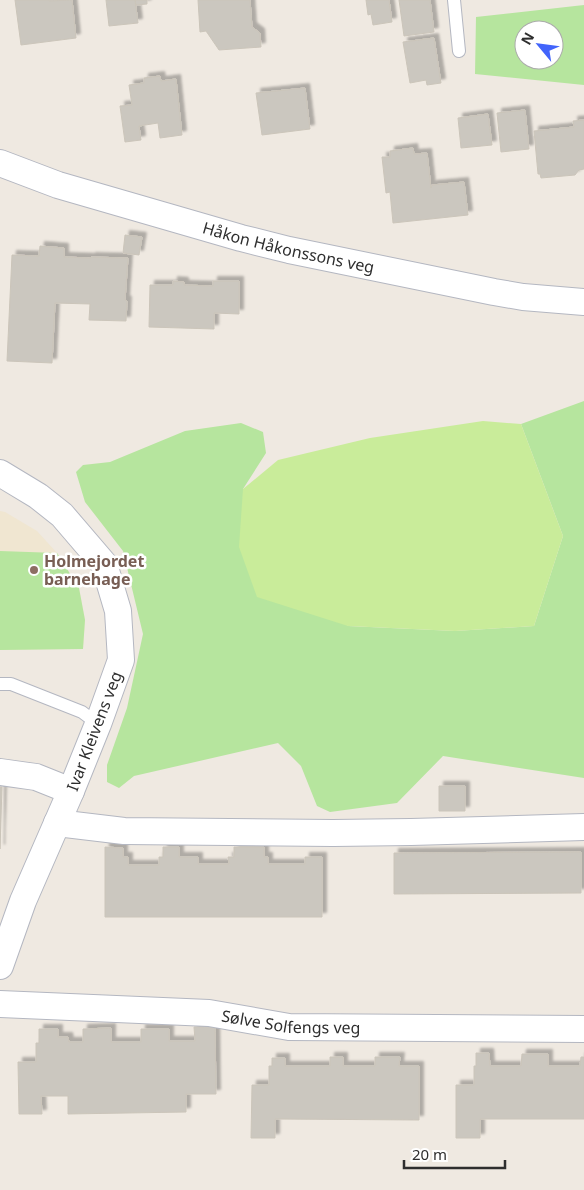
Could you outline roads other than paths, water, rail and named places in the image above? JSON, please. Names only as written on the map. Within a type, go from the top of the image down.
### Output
[{"type":"street","name":"Håkon Håkonssons veg","points":[[0,163],[58,185],[241,238],[494,292],[523,297],[584,302]]},
{"type":"street","name":"Ivar Kleivens veg","points":[[0,473],[38,496],[62,515],[104,564],[118,611],[121,660],[71,791],[23,901],[0,966]]},
{"type":"street","points":[[0,772],[36,778],[71,791]]},
{"type":"street","points":[[57,823],[124,831],[323,833],[584,827]]},
{"type":"street","name":"Sølve Solfengs veg","points":[[0,1004],[209,1013],[289,1027],[584,1029]]},
{"type":"lane","points":[[454,0],[459,51]]},
{"type":"lane","points":[[0,684],[11,684],[82,712],[98,724]]},
{"type":"place","name":"Holmejordet barnehage","points":[[34,570]]}]
